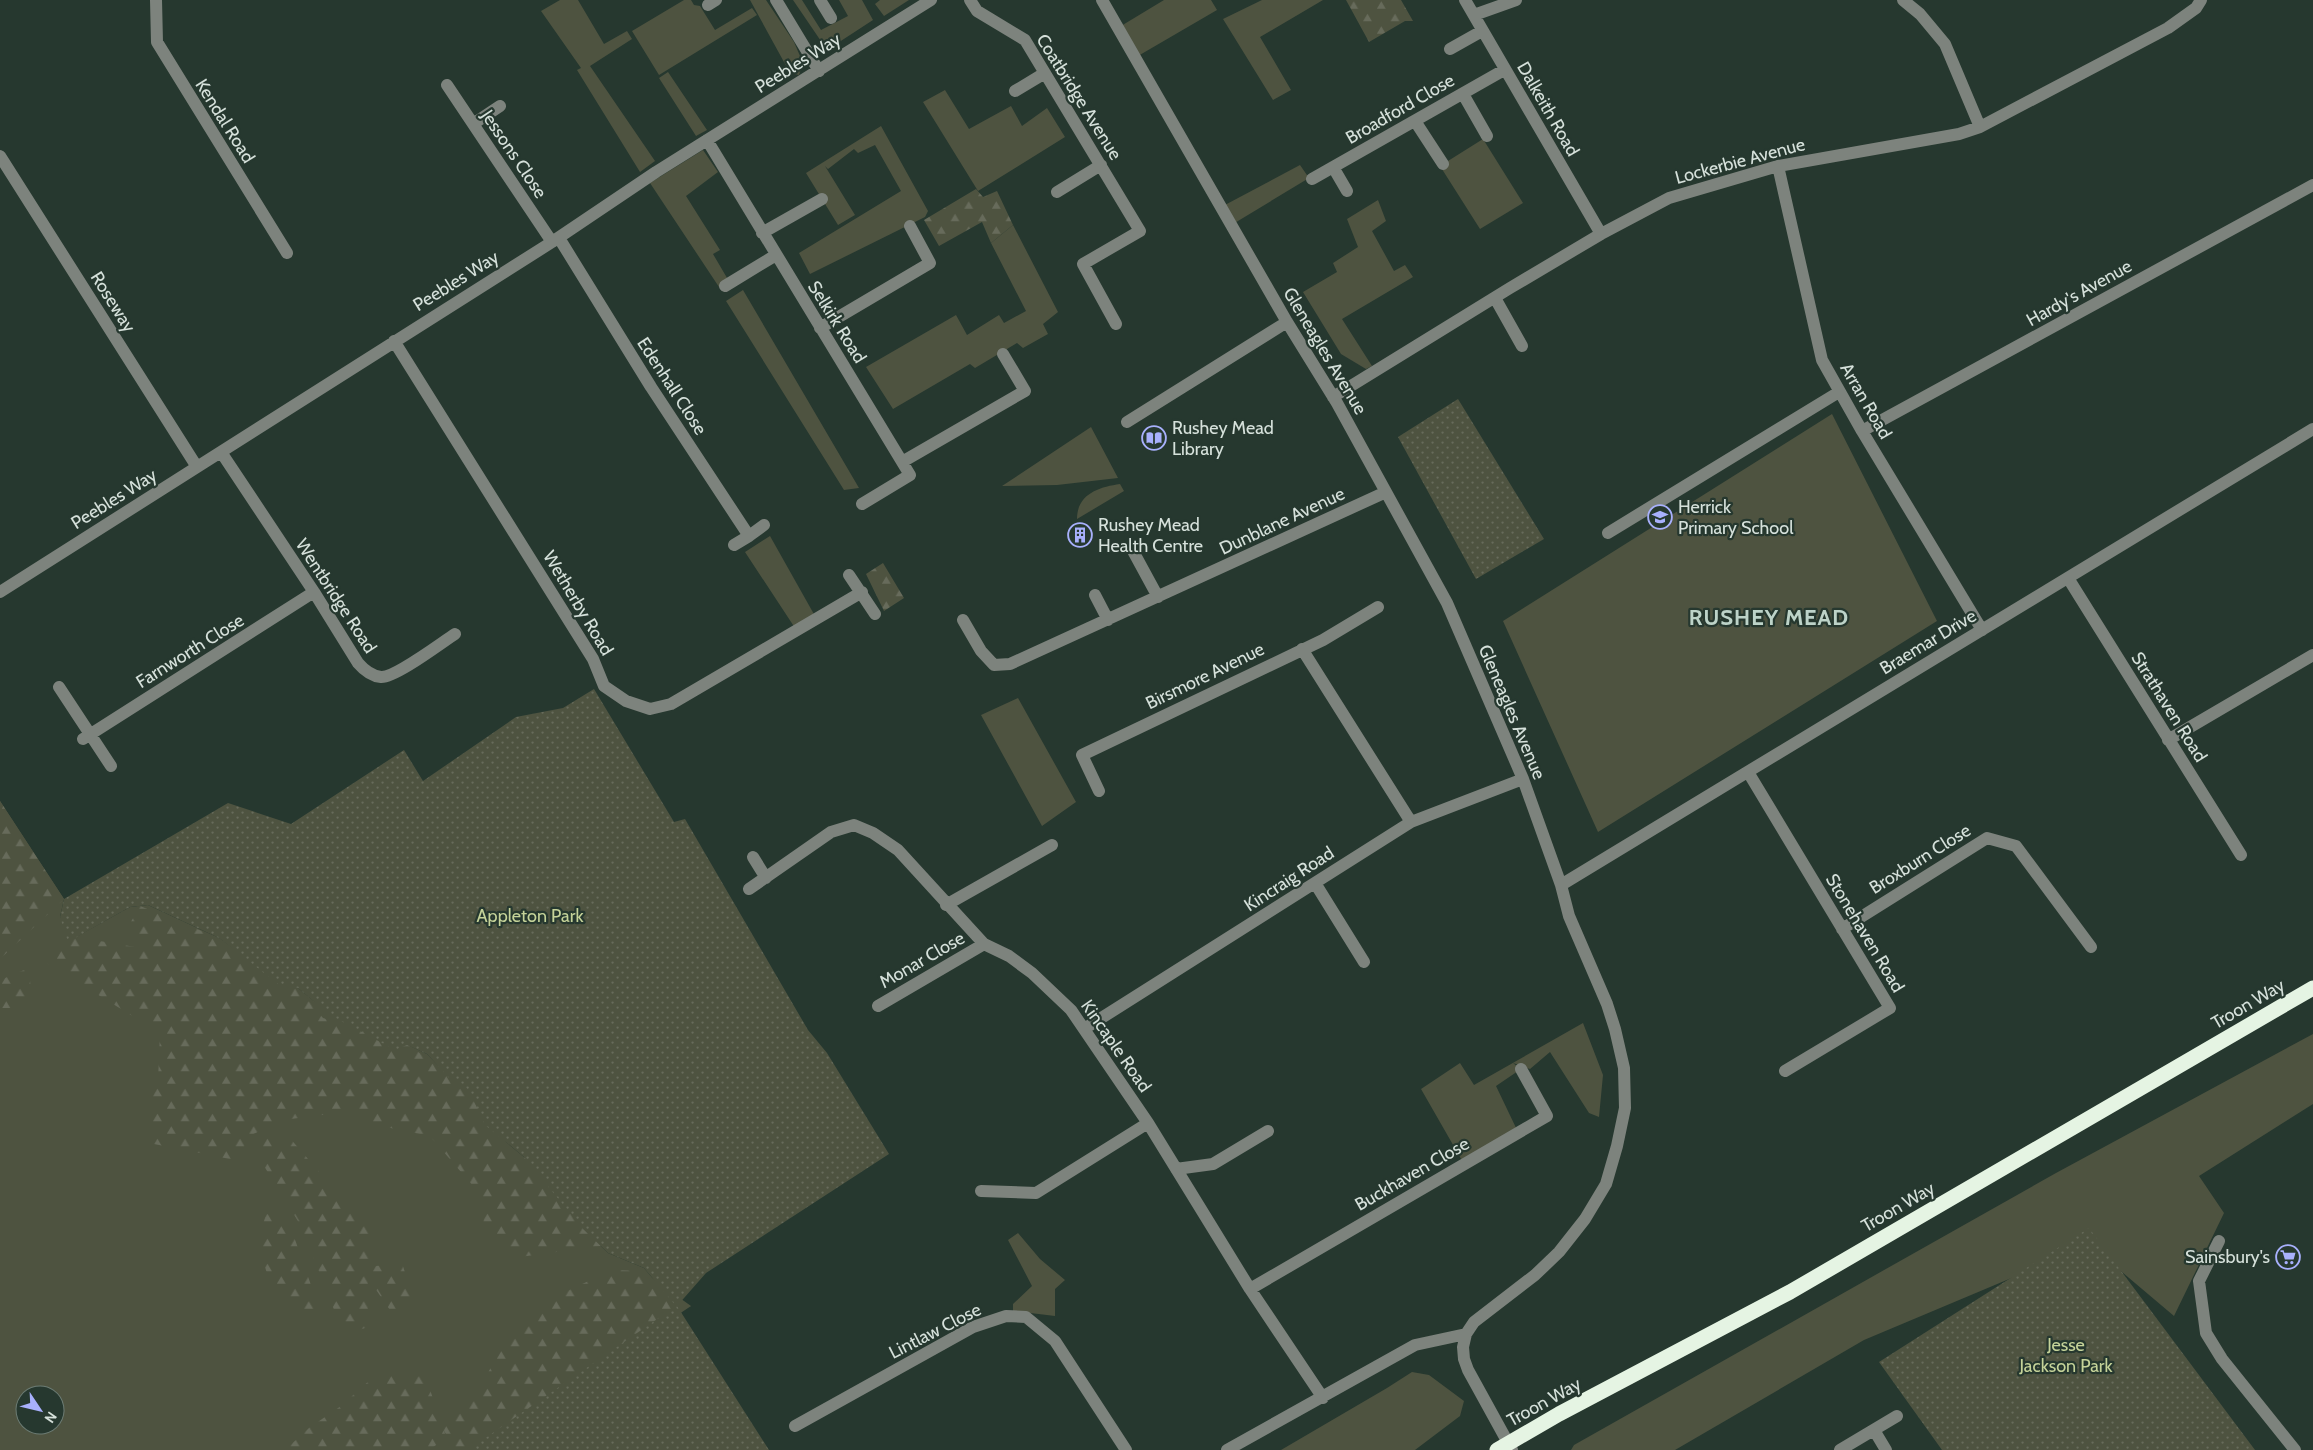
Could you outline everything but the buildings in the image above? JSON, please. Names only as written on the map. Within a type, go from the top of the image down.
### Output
[{"type":"highway","name":"Troon Way","points":[[1506,1448],[1559,1414],[1790,1292],[2313,988]]},
{"type":"street","name":"Kendal Road","points":[[156,0],[156,42],[286,253]]},
{"type":"street","points":[[776,0],[819,71]]},
{"type":"street","points":[[820,0],[831,18]]},
{"type":"street","name":"Peebles Way","points":[[0,592],[555,240],[707,140],[931,0]]},
{"type":"street","name":"Coatbridge Avenue","points":[[970,0],[977,11],[1025,40],[1140,231],[1083,264],[1116,324]]},
{"type":"street","name":"Gleneagles Avenue","points":[[1102,0],[1287,322],[1333,397],[1447,604],[1523,779],[1561,885],[1569,916],[1607,1004],[1624,1068],[1625,1108],[1606,1184],[1585,1219],[1559,1252],[1529,1280],[1488,1309],[1474,1322],[1466,1334]]},
{"type":"street","name":"Dalkeith Road","points":[[1465,0],[1504,70],[1602,234]]},
{"type":"street","points":[[1474,15],[1516,0]]},
{"type":"street","points":[[1903,0],[1920,14],[1945,44],[1980,127]]},
{"type":"street","name":"Lockerbie Avenue","points":[[1333,397],[1602,234],[1669,198],[1778,166],[1958,134],[1980,127],[2168,28],[2196,8],[2201,0]]},
{"type":"street","points":[[1450,50],[1482,31]]},
{"type":"street","name":"Broadford Close","points":[[1312,179],[1504,70]]},
{"type":"street","points":[[1015,91],[1045,73]]},
{"type":"street","name":"Jessons Close","points":[[447,86],[555,240]]},
{"type":"street","points":[[1463,94],[1487,136]]},
{"type":"street","points":[[473,124],[500,106]]},
{"type":"street","points":[[1415,121],[1443,164]]},
{"type":"street","name":"Selkirk Road","points":[[707,140],[902,462]]},
{"type":"street","name":"Roseway","points":[[0,156],[197,467]]},
{"type":"street","points":[[1057,192],[1101,166]]},
{"type":"street","name":"Arran Road","points":[[1778,166],[1822,360],[1862,431],[1982,630]]},
{"type":"street","points":[[1333,167],[1347,191]]},
{"type":"street","name":"Hardy's Avenue","points":[[1862,431],[2313,185]]},
{"type":"street","points":[[762,233],[822,199]]},
{"type":"street","points":[[820,328],[930,263],[910,226]]},
{"type":"street","name":"Edenhall Close","points":[[555,240],[749,536]]},
{"type":"street","points":[[725,286],[776,255]]},
{"type":"street","points":[[1495,298],[1522,346]]},
{"type":"street","points":[[1128,422],[1287,322]]},
{"type":"street","name":"Wetherby Road","points":[[394,341],[593,658],[604,686],[626,701],[650,709],[671,704],[862,592]]},
{"type":"street","points":[[862,504],[910,474],[902,462],[1025,391],[1003,354]]},
{"type":"street","points":[[1608,533],[1839,392]]},
{"type":"street","name":"Braemar Drive","points":[[1561,885],[2313,429]]},
{"type":"street","name":"Wentbridge Road","points":[[221,452],[314,592],[358,663],[372,675],[390,676],[455,634]]},
{"type":"street","name":"Dunblane Avenue","points":[[962,620],[981,651],[994,665],[1010,664],[1158,598],[1386,492]]},
{"type":"street","points":[[734,545],[764,525]]},
{"type":"street","points":[[1133,551],[1158,598]]},
{"type":"street","points":[[849,575],[875,614]]},
{"type":"street","name":"Strathaven Road","points":[[2068,578],[2241,855]]},
{"type":"street","name":"Farnworth Close","points":[[87,737],[314,592]]},
{"type":"street","points":[[1095,596],[1108,620]]},
{"type":"street","name":"Birsmore Avenue","points":[[1099,791],[1082,754],[1323,640],[1378,607]]},
{"type":"street","points":[[1302,649],[1411,822]]},
{"type":"street","points":[[2168,740],[2313,655]]},
{"type":"street","points":[[59,687],[87,737],[111,766]]},
{"type":"street","name":"Stonehaven Road","points":[[1748,772],[1890,1008],[1785,1071]]},
{"type":"street","name":"Kincraig Road","points":[[1084,1029],[1411,822],[1523,779]]},
{"type":"street","name":"Kincaple Road","points":[[749,889],[831,832],[854,825],[874,833],[898,850],[946,905],[984,944],[1009,956],[1032,973],[1071,1010],[1148,1123],[1250,1289],[1323,1398]]},
{"type":"street","name":"Broxburn Close","points":[[1842,929],[1987,838],[2016,846],[2091,947]]},
{"type":"street","points":[[946,905],[1052,845]]},
{"type":"street","points":[[753,857],[766,878]]},
{"type":"street","points":[[1315,883],[1364,962]]},
{"type":"street","name":"Monar Close","points":[[878,1006],[984,944]]},
{"type":"street","name":"Buckhaven Close","points":[[1250,1289],[1546,1116],[1521,1069]]},
{"type":"street","points":[[981,1191],[1036,1194],[1148,1123]]},
{"type":"street","points":[[1176,1169],[1213,1164],[1268,1131]]},
{"type":"street","points":[[2219,1241],[2199,1281],[2206,1333],[2222,1359],[2294,1450]]},
{"type":"street","name":"Lintlaw Close","points":[[796,1426],[974,1327],[1006,1316],[1026,1317],[1055,1341],[1126,1450]]},
{"type":"street","points":[[1227,1450],[1415,1345],[1466,1334],[1464,1353],[1468,1370],[1506,1448]]},
{"type":"street","points":[[1840,1450],[1897,1416]]},
{"type":"street","points":[[1874,1430],[1886,1450]]},
{"type":"green space","points":[[560,0],[578,0],[604,44],[627,31],[632,39],[590,66],[655,161],[640,172],[577,70],[581,68],[541,11]]},
{"type":"green space","points":[[684,0],[691,0],[694,5],[700,6],[715,30],[752,8],[757,15],[659,75],[632,31]]},
{"type":"green space","points":[[750,0],[766,0],[794,42],[803,63],[799,75],[790,73]]},
{"type":"green space","points":[[793,0],[802,0],[821,30],[848,16],[839,0],[862,0],[873,20],[827,50]]},
{"type":"green space","points":[[880,0],[909,0],[884,16],[875,4]]},
{"type":"green space","points":[[1164,0],[1211,0],[1217,10],[1138,56],[1121,26]]},
{"type":"green space","points":[[1262,0],[1323,0],[1260,37],[1291,90],[1273,100],[1223,19]]},
{"type":"green space","points":[[1346,0],[1401,0],[1413,21],[1405,21],[1369,42]]},
{"type":"green space","points":[[668,72],[707,130],[696,136],[659,78]]},
{"type":"green space","points":[[945,90],[969,129],[1011,106],[1022,126],[1047,108],[1065,137],[978,191],[923,102]]},
{"type":"green space","points":[[881,126],[928,211],[925,217],[810,274],[799,253],[901,191],[875,145],[858,153],[854,149],[828,169],[825,166],[855,215],[838,225],[806,173]]},
{"type":"green space","points":[[1483,139],[1523,203],[1480,229],[1440,166]]},
{"type":"green space","points":[[703,150],[718,172],[686,196],[720,250],[713,254],[730,283],[719,287],[650,183]]},
{"type":"green space","points":[[1300,165],[1309,178],[1233,224],[1223,206]]},
{"type":"green space","points":[[976,189],[983,197],[997,191],[1013,225],[991,243],[982,222],[939,246],[924,220]]},
{"type":"green space","points":[[1378,200],[1386,221],[1372,231],[1394,271],[1405,265],[1413,277],[1342,319],[1372,366],[1366,369],[1341,354],[1303,292],[1337,272],[1333,263],[1358,247],[1347,219]]},
{"type":"green space","points":[[1013,225],[1058,312],[1043,324],[1048,334],[1023,348],[1017,343],[975,368],[970,364],[893,409],[866,367],[956,315],[967,335],[999,315],[1004,323],[1026,311],[991,243]]},
{"type":"green space","points":[[743,290],[859,488],[844,490],[726,301]]},
{"type":"green space","points":[[1458,399],[1544,539],[1476,579],[1398,437]]},
{"type":"green space","points":[[1832,414],[1937,621],[1598,832],[1503,621]]},
{"type":"green space","points":[[1091,427],[1118,478],[1057,485],[1002,486]]},
{"type":"green space","points":[[1120,484],[1124,491],[1077,519],[1081,503],[1091,493],[1104,487]]},
{"type":"green space","points":[[770,536],[815,616],[795,628],[745,552]]},
{"type":"green space","points":[[883,563],[904,598],[884,611],[866,574]]},
{"type":"green space","name":"Appleton Park","points":[[594,689],[674,822],[685,819],[808,1030],[827,1053],[889,1154],[706,1273],[677,1306],[769,1450],[468,1450],[676,1306],[644,1268],[608,1253],[583,1229],[524,1157],[485,1125],[470,1092],[463,1084],[451,1080],[427,1054],[407,1045],[395,1050],[330,1015],[298,988],[278,984],[219,938],[148,905],[130,907],[68,942],[60,917],[64,899],[228,803],[291,824],[404,750],[423,781],[516,717],[563,708]]},
{"type":"green space","points":[[1018,698],[1076,802],[1042,826],[981,715]]},
{"type":"green space","points":[[0,801],[64,899],[60,917],[76,937],[130,907],[148,905],[219,938],[260,968],[298,988],[314,1001],[427,1054],[451,1079],[463,1083],[500,1137],[524,1157],[583,1229],[608,1253],[644,1268],[676,1306],[468,1450],[0,1450]]},
{"type":"green space","points":[[0,801],[64,899],[0,959]]},
{"type":"green space","points":[[140,906],[219,938],[280,984],[298,988],[323,1018],[407,1044],[481,1096],[510,1132],[501,1151],[542,1162],[601,1246],[512,1258],[482,1233],[486,1201],[430,1136],[366,1123],[347,1106],[345,1112],[283,1120],[247,1137],[240,1161],[154,1144],[149,1108],[158,1081],[160,1033],[40,959],[76,937],[147,949],[124,934]]},
{"type":"green space","points":[[29,968],[32,1003],[27,1008],[0,1008],[0,980]]},
{"type":"green space","points":[[1583,1023],[1603,1075],[1599,1117],[1589,1113],[1550,1052],[1530,1069],[1513,1063],[1521,1069],[1496,1086],[1518,1132],[1464,1164],[1421,1089],[1460,1063],[1474,1085]]},
{"type":"green space","points":[[2313,1034],[2313,1104],[2199,1176],[2224,1213],[2174,1316],[2090,1245],[1864,1340],[1675,1450],[1571,1450],[1574,1445],[2056,1173]]},
{"type":"green space","points":[[288,1136],[368,1228],[376,1266],[402,1263],[414,1301],[392,1313],[368,1278],[368,1327],[344,1335],[301,1226],[248,1140]]},
{"type":"green space","points":[[266,1213],[292,1231],[319,1308],[301,1311],[272,1289],[258,1245]]},
{"type":"green space","name":"Jesse Jackson Park","points":[[2089,1228],[2255,1450],[1942,1450],[1879,1362]]},
{"type":"green space","points":[[1018,1233],[1040,1259],[1065,1280],[1055,1289],[1055,1316],[1013,1311],[1013,1304],[1032,1286],[1008,1240]]},
{"type":"green space","points":[[612,1270],[642,1271],[691,1306],[476,1450],[453,1450],[444,1430],[446,1438],[429,1450],[285,1450],[309,1428],[341,1406],[370,1380],[423,1370],[442,1424],[482,1383],[512,1331],[546,1301]]},
{"type":"green space","points":[[1412,1372],[1429,1375],[1464,1401],[1460,1416],[1415,1450],[1281,1450],[1387,1388]]},
{"type":"place","name":"Rushey Mead Library","points":[[1154,438]]},
{"type":"place","name":"Herrick Primary School","points":[[1660,517]]},
{"type":"place","name":"Rushey Mead Health Centre","points":[[1080,535]]},
{"type":"place","name":"Sainsbury's","points":[[2288,1257]]},
{"type":"district","name":"RUSHEY MEAD","points":[[1769,617]]}]
